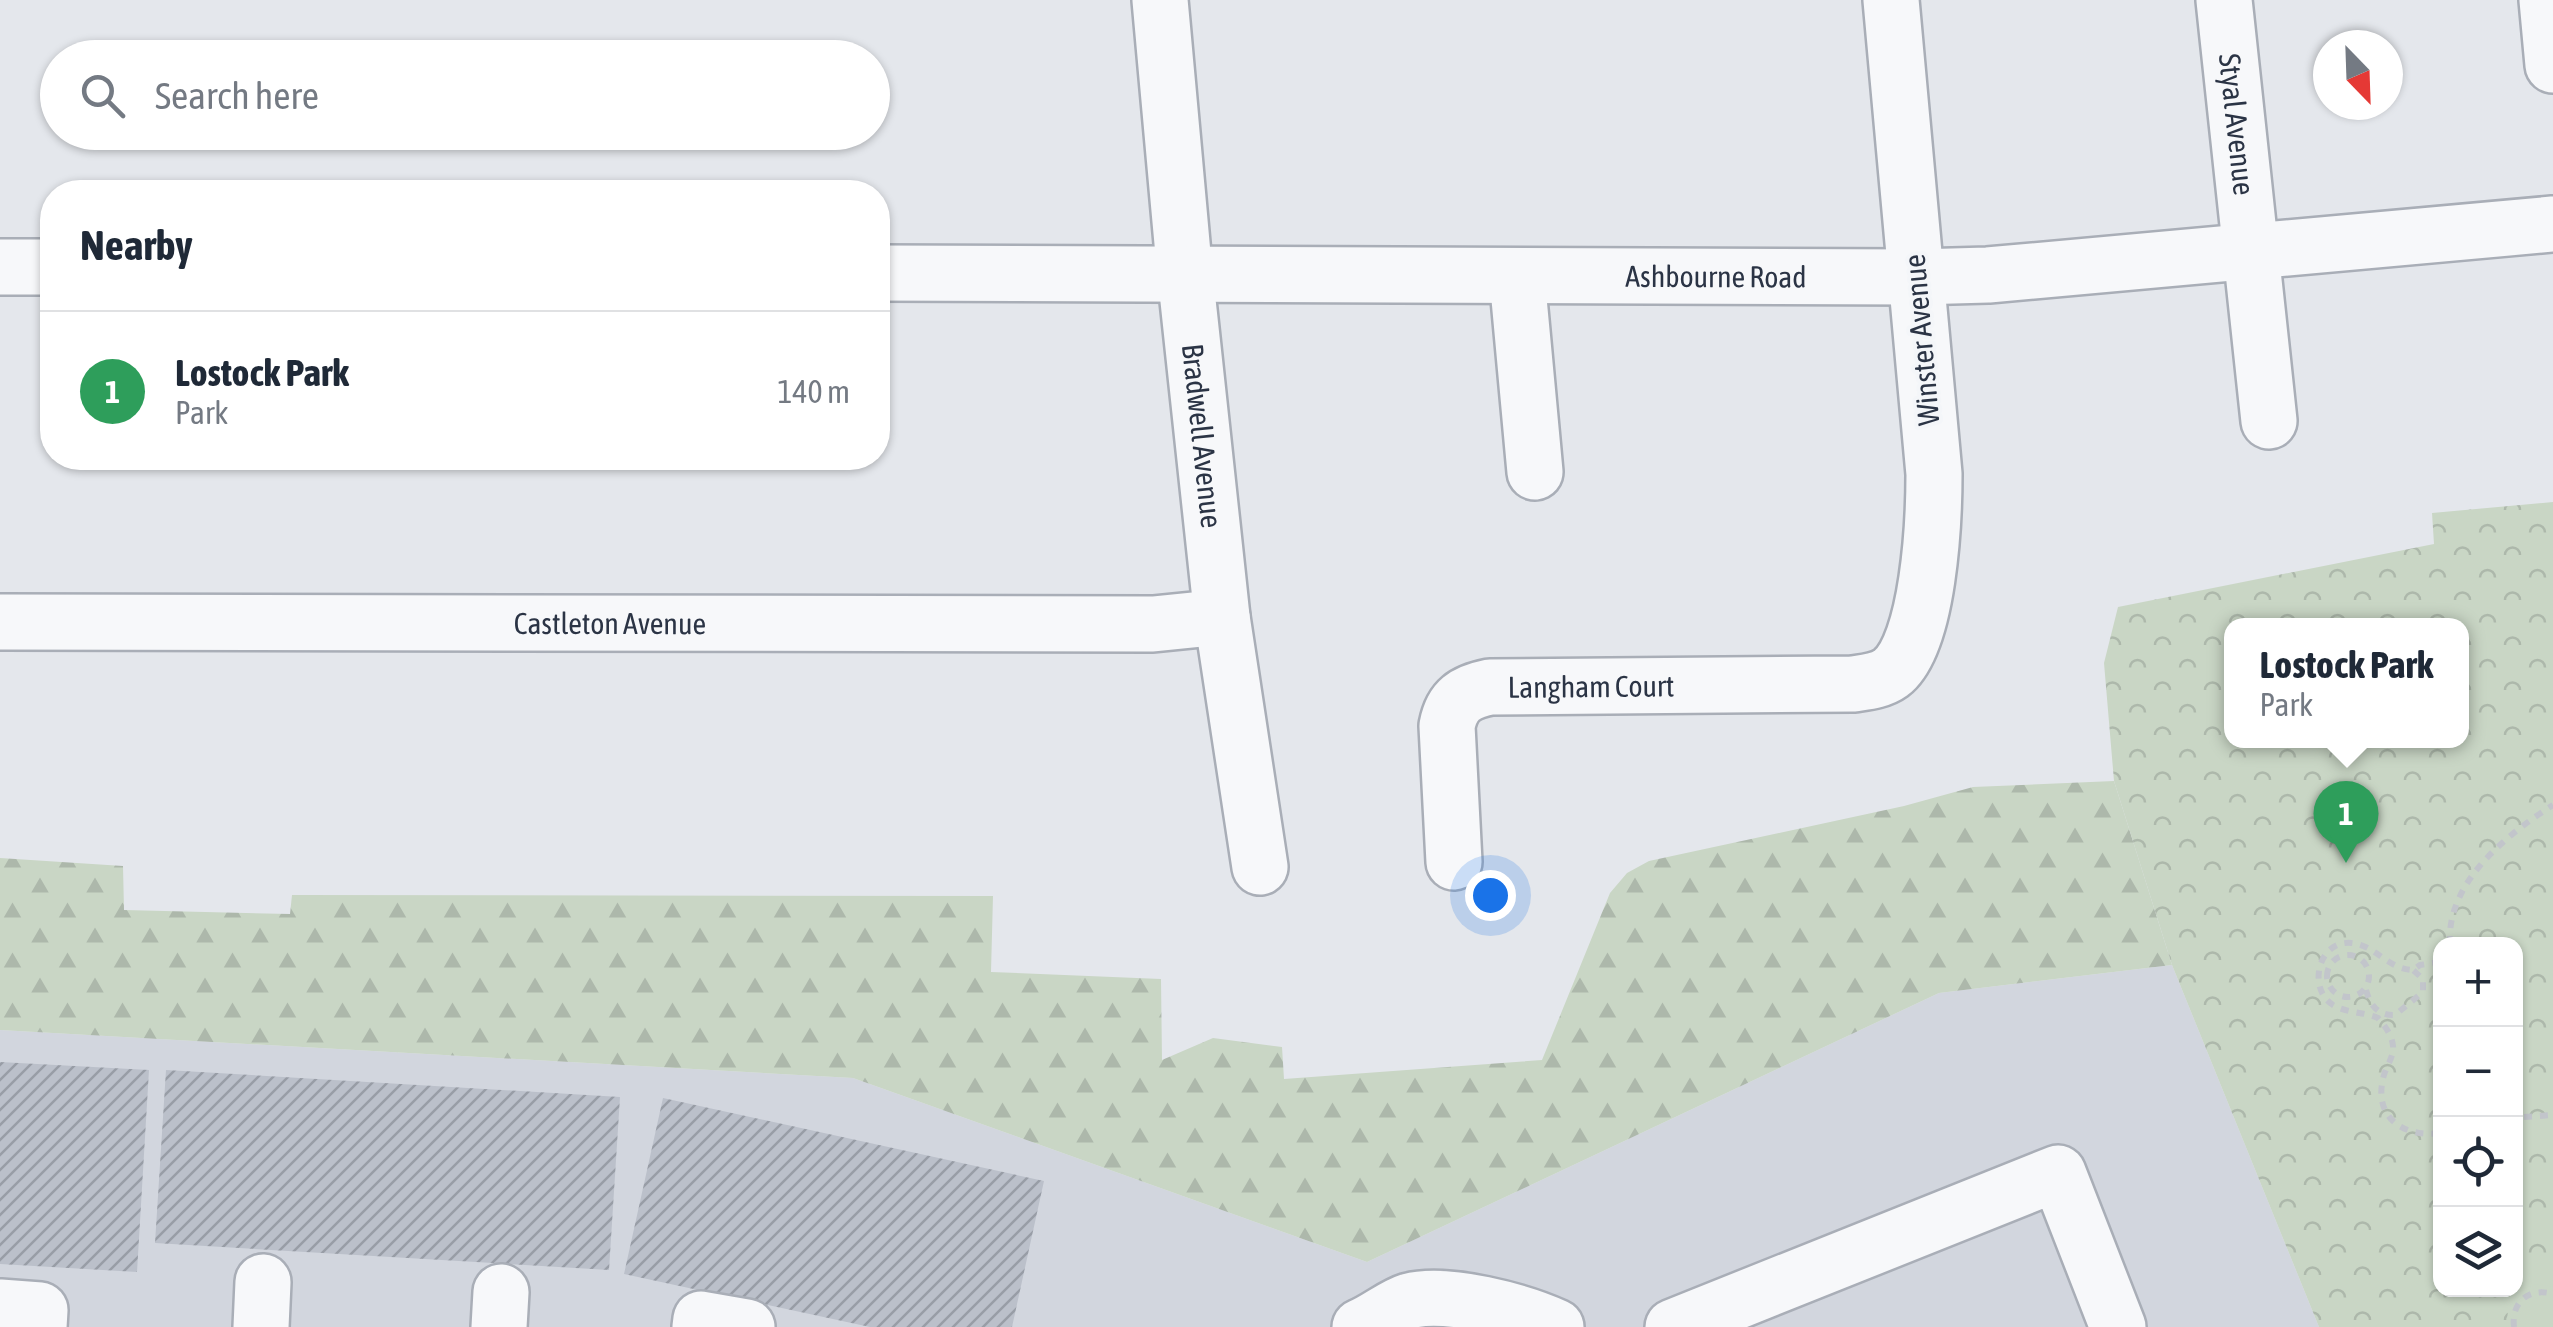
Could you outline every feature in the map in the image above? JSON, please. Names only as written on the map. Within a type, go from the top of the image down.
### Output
[{"type":"street","name":"Bradwell Avenue","points":[[1160,0],[1222,616],[1260,866]]},
{"type":"street","name":"Winster Avenue","points":[[1891,0],[1934,474],[1934,512],[1920,608],[1910,643],[1892,672]]},
{"type":"street","name":"Styal Avenue","points":[[2224,0],[2269,421]]},
{"type":"street","points":[[2547,0],[2553,65]]},
{"type":"street","name":"Ashbourne Road","points":[[890,273],[1917,278],[1988,275],[2553,224]]},
{"type":"street","points":[[0,267],[40,268]]},
{"type":"street","points":[[1517,277],[1535,472]]},
{"type":"street","name":"Castleton Avenue","points":[[0,622],[1153,624],[1222,616]]},
{"type":"street","name":"Langham Court","points":[[1454,862],[1448,726],[1450,711],[1458,698],[1475,690],[1490,686],[1853,684],[1892,672]]},
{"type":"street","points":[[1673,1327],[2058,1173],[2118,1327]]},
{"type":"street","points":[[1381,1324],[1406,1302],[1432,1298],[1464,1302],[1556,1327]]},
{"type":"street","points":[[0,1307],[40,1310],[39,1327]]},
{"type":"street","points":[[700,1327],[701,1319],[747,1327]]},
{"type":"path","points":[[2450,937],[2452,909],[2474,874],[2514,834],[2553,804]]},
{"type":"path","points":[[2340,943],[2360,945],[2387,963],[2414,970],[2424,984],[2419,998],[2394,1015],[2380,1016],[2333,1005],[2321,989],[2324,954],[2340,943]]},
{"type":"path","points":[[2322,974],[2334,959],[2350,955],[2358,957],[2370,971]]},
{"type":"path","points":[[2370,971],[2387,963]]},
{"type":"path","points":[[2414,970],[2433,963]]},
{"type":"path","points":[[2370,971],[2366,990],[2369,1001],[2393,1047],[2380,1093],[2384,1112],[2400,1129],[2433,1133]]},
{"type":"path","points":[[2322,974],[2340,995],[2351,996],[2366,990]]},
{"type":"path","points":[[2524,1117],[2553,1116]]},
{"type":"path","points":[[2514,1327],[2514,1311],[2523,1297],[2540,1291],[2553,1294]]},
{"type":"shaded area","points":[[2172,965],[2319,1327],[0,1327],[0,1030],[853,1078],[1367,1262],[1939,993]]},
{"type":"green space","points":[[2553,502],[2553,1327],[2319,1327],[2172,965],[2114,781],[2104,663],[2118,607],[2434,544],[2432,513]]},
{"type":"green space","points":[[2114,781],[2172,965],[1939,993],[1367,1262],[853,1078],[0,1030],[0,858],[123,866],[124,910],[290,914],[292,895],[993,896],[991,972],[1161,979],[1162,1060],[1213,1038],[1282,1047],[1284,1079],[1542,1060],[1610,893],[1627,873],[1649,861],[1904,806],[1973,787]]},
{"type":"green space","points":[[2539,1284],[2553,1287],[2553,1327],[2507,1327],[2508,1311],[2515,1297],[2523,1297],[2524,1289]]},
{"type":"building","points":[[0,1062],[149,1070],[137,1272],[0,1264]]},
{"type":"building","points":[[166,1070],[620,1097],[609,1270],[155,1243]]},
{"type":"building","points":[[663,1098],[1044,1181],[1012,1327],[870,1327],[624,1274]]},
{"type":"place","name":"Lostock Park","points":[[2346,863]]}]
